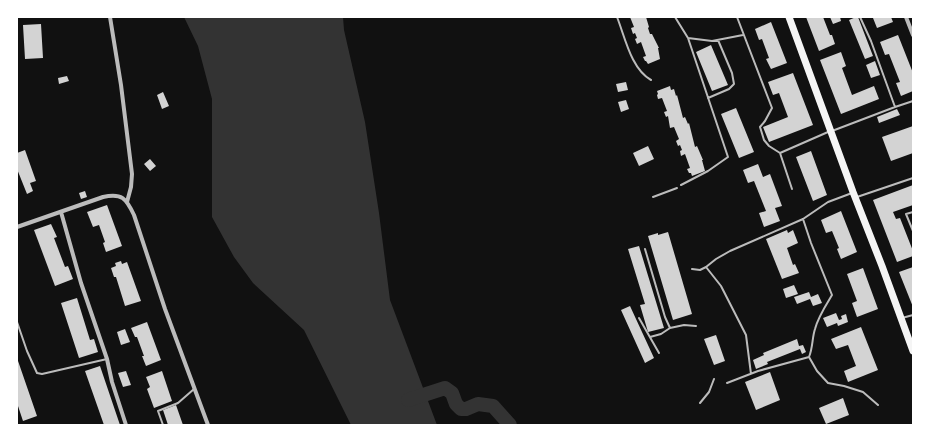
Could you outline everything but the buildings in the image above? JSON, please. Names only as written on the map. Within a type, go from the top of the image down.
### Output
[{"type":"main road","points":[[789,17],[830,131],[913,351]]},
{"type":"street","points":[[110,17],[121,85],[132,174],[131,187],[127,202]]},
{"type":"street","points":[[906,17],[913,35]]},
{"type":"street","points":[[17,227],[103,197],[114,195],[121,197],[127,202],[134,215],[165,309],[208,425]]},
{"type":"street","points":[[61,212],[81,283],[126,425]]},
{"type":"lane","points":[[617,17],[636,65],[645,77],[651,80]]},
{"type":"lane","points":[[675,17],[688,38],[728,157],[708,171],[681,185]]},
{"type":"lane","points":[[737,17],[772,108],[766,121],[760,127],[764,140],[769,146],[780,153],[792,189]]},
{"type":"lane","points":[[860,17],[871,41],[895,107]]},
{"type":"lane","points":[[688,38],[712,41],[744,35]]},
{"type":"lane","points":[[708,98],[729,89],[734,84],[732,73],[718,40]]},
{"type":"lane","points":[[780,153],[830,131],[913,101]]},
{"type":"lane","points":[[692,270],[700,270],[730,251],[803,219],[828,202],[913,178]]},
{"type":"lane","points":[[653,198],[677,188]]},
{"type":"lane","points":[[913,212],[906,214],[913,231]]},
{"type":"lane","points":[[803,219],[832,294],[824,307],[815,329],[810,356],[818,372],[828,384],[844,386],[863,392],[878,405]]},
{"type":"lane","points":[[645,249],[665,317],[670,328]]},
{"type":"lane","points":[[706,267],[722,286],[746,335],[751,374]]},
{"type":"lane","points":[[901,318],[913,314]]},
{"type":"lane","points":[[639,318],[659,353]]},
{"type":"lane","points":[[17,322],[27,351],[37,373],[42,374],[106,359]]},
{"type":"lane","points":[[650,337],[661,334],[670,328],[684,325],[696,326]]},
{"type":"lane","points":[[727,383],[810,356]]},
{"type":"lane","points":[[700,403],[708,392],[714,379]]},
{"type":"lane","points":[[163,425],[158,411],[178,403],[195,388]]},
{"type":"shaded area","points":[[184,17],[343,17],[344,30],[365,122],[379,213],[390,300],[437,425],[351,425],[304,330],[253,283],[234,257],[212,217],[212,99],[198,46]]},
{"type":"waterway","points":[[408,400],[445,388],[452,393],[456,404],[461,409],[466,409],[478,404],[493,406],[510,425]]}]
